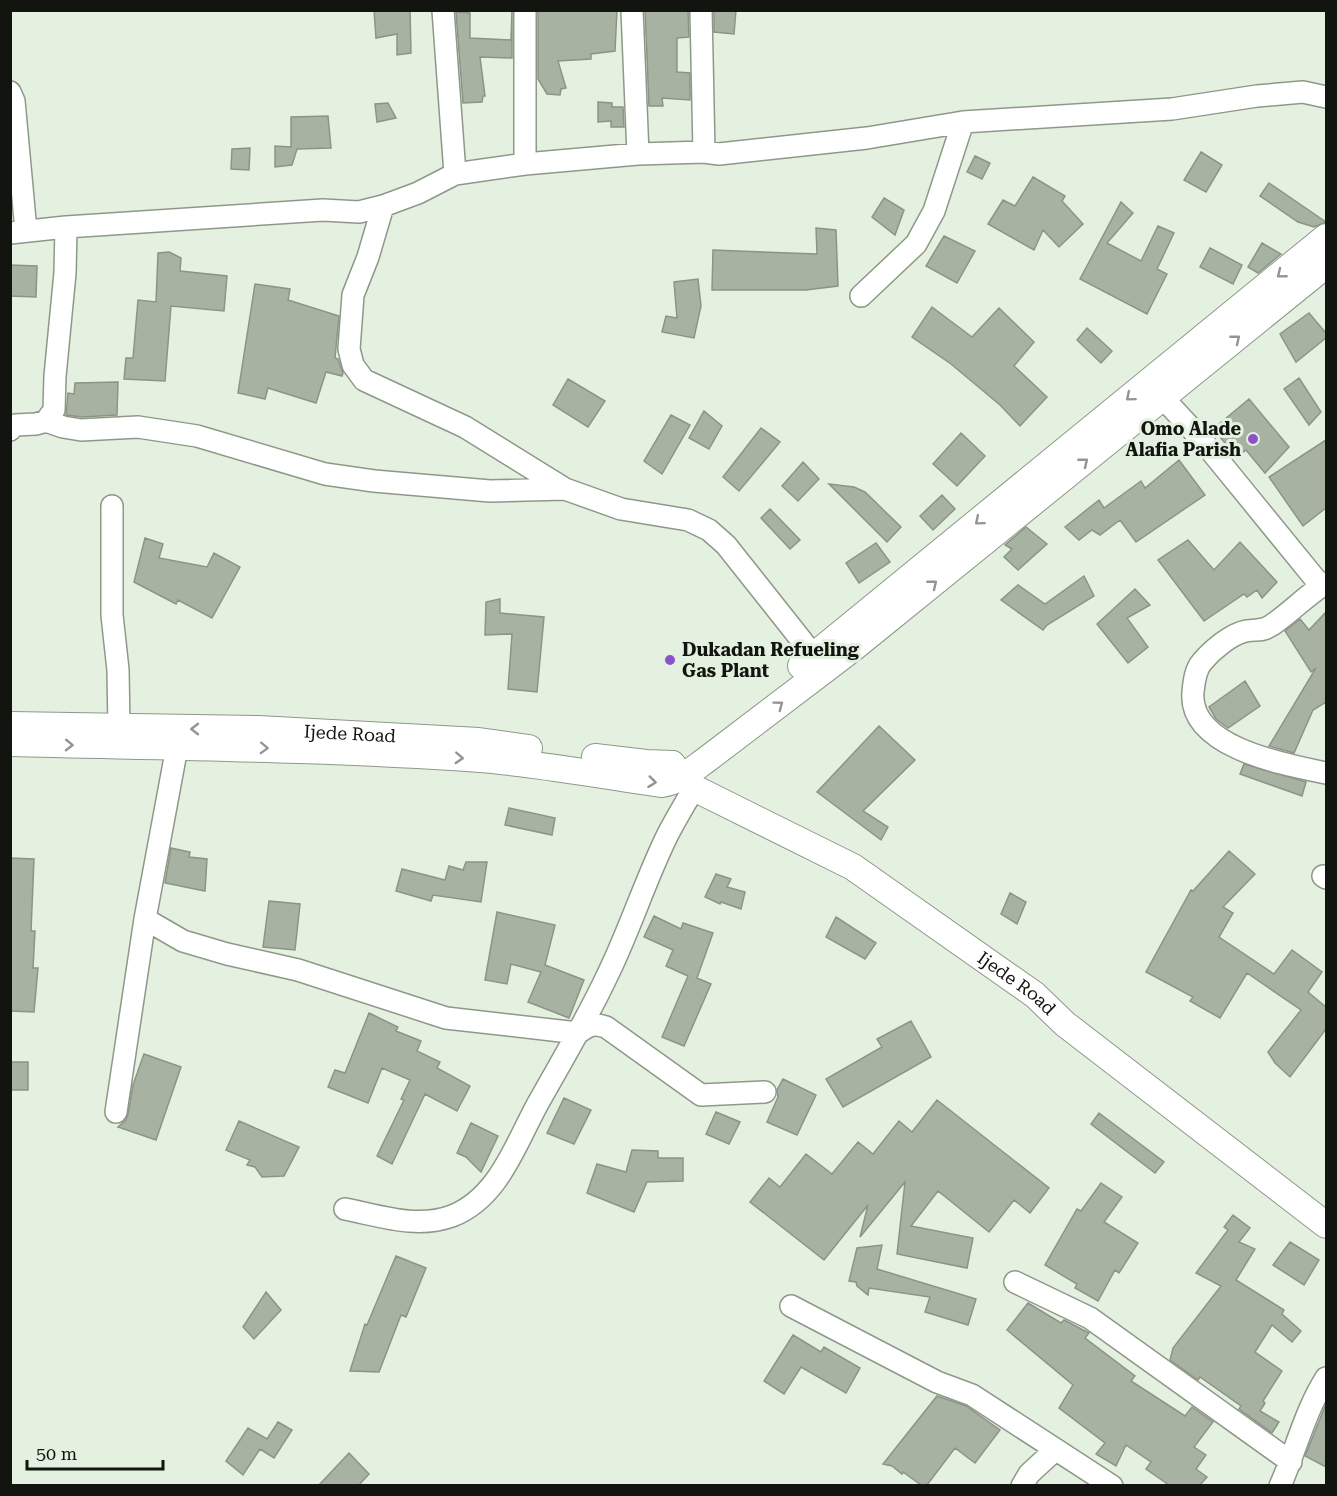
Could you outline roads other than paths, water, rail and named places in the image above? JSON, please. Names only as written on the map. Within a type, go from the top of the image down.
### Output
[{"type":"main road","points":[[683,776],[814,656],[1326,237]]},
{"type":"main road","points":[[683,776],[852,649],[1326,265]]},
{"type":"main road","name":"Ijede Road","points":[[10,725],[120,737],[177,747],[261,747],[482,759],[546,766],[661,784],[670,783],[683,776]]},
{"type":"main road","name":"Ijede Road","points":[[10,743],[258,729],[479,741],[646,763],[683,776],[853,867],[1035,995],[1065,1024],[1326,1225]]},
{"type":"street","points":[[443,10],[455,174]]},
{"type":"street","points":[[525,10],[525,164]]},
{"type":"street","points":[[632,10],[638,154]]},
{"type":"street","points":[[701,10],[704,152]]},
{"type":"street","points":[[10,92],[14,101],[18,232],[323,210],[359,212],[418,193],[455,174],[525,164],[638,154],[704,152],[719,154],[867,138],[963,122],[1172,109],[1257,96],[1303,92],[1326,97]]},
{"type":"street","points":[[861,296],[916,244],[934,211],[963,122]]},
{"type":"street","points":[[383,206],[368,257],[353,295],[349,349],[353,365],[364,380],[465,428],[564,489],[621,509],[688,520],[709,530],[726,545],[814,656]]},
{"type":"street","points":[[10,430],[15,425],[36,424],[46,420],[54,410],[65,273],[66,227]]},
{"type":"street","points":[[1162,398],[1202,440],[1324,585],[1261,631],[1247,630],[1233,635],[1200,663],[1195,679],[1193,699],[1197,713],[1222,741],[1266,760],[1326,773]]},
{"type":"street","points":[[46,420],[63,427],[81,430],[138,427],[197,436],[325,474],[374,482],[490,491],[564,489]]},
{"type":"street","points":[[112,506],[112,615],[118,670],[120,737]]},
{"type":"street","points":[[116,1112],[145,919],[177,747]]},
{"type":"street","points":[[345,1209],[413,1222],[430,1222],[454,1215],[473,1203],[496,1182],[609,974],[667,836],[683,776]]},
{"type":"street","points":[[145,919],[183,941],[227,954],[298,969],[446,1018],[578,1033],[590,1024],[606,1027],[701,1095],[765,1092]]},
{"type":"street","points":[[1015,1282],[1090,1318],[1291,1462]]},
{"type":"street","points":[[791,1306],[937,1382],[972,1395],[1112,1485]]},
{"type":"street","points":[[1280,1485],[1291,1462],[1310,1407],[1326,1378]]},
{"type":"street","points":[[1022,1485],[1029,1474],[1055,1450]]},
{"type":"place","name":"Omo Alade Alafia Parish","points":[[1253,439]]},
{"type":"place","name":"Dukadan Refueling Gas Plant","points":[[670,660]]}]
